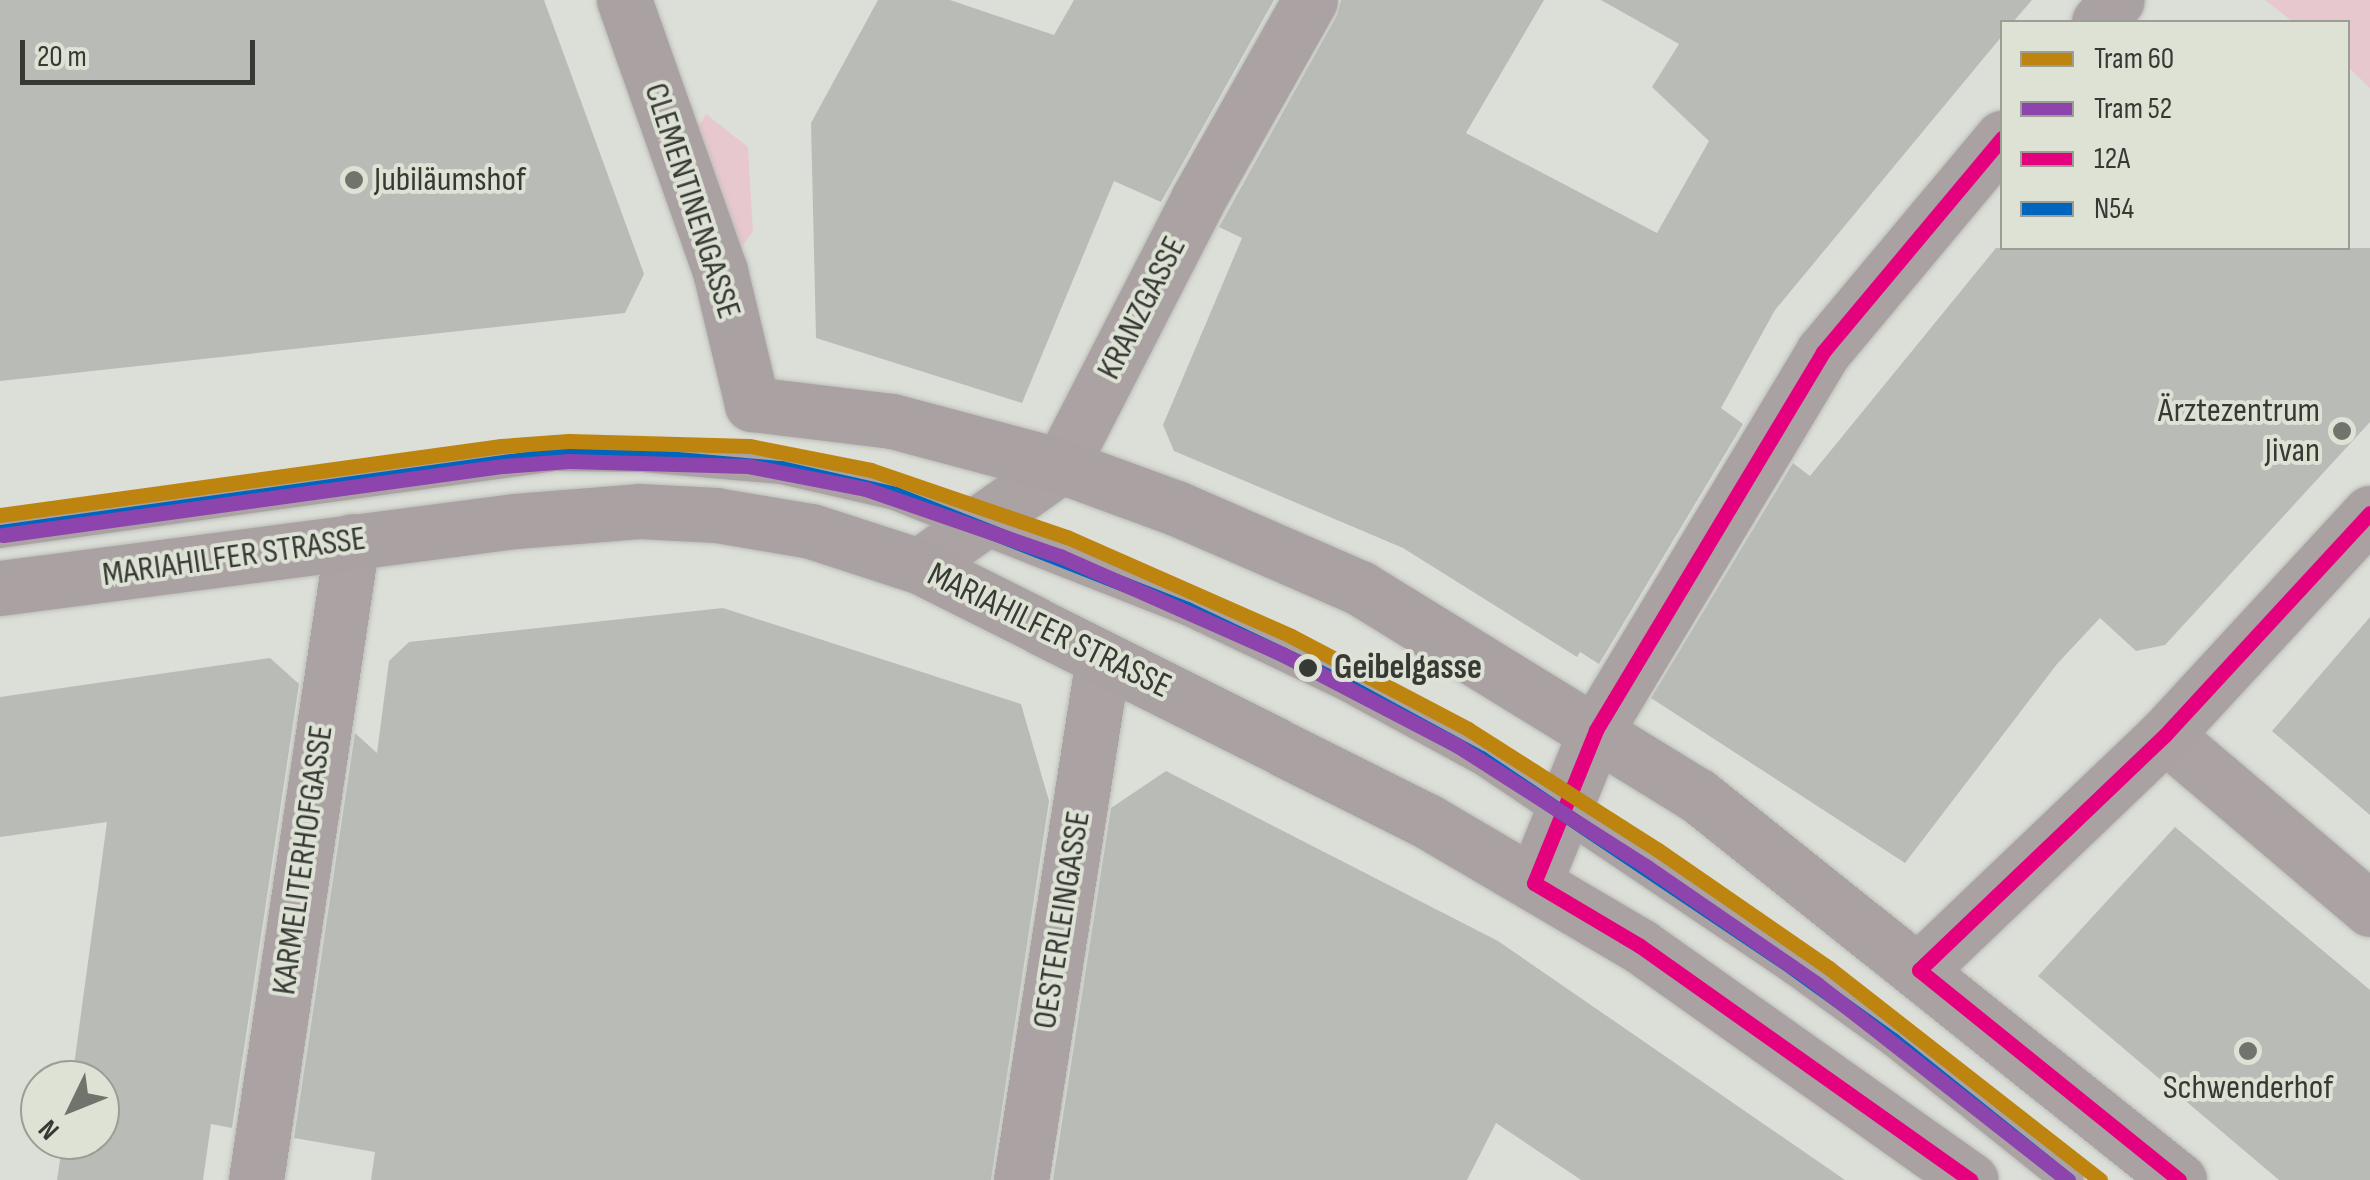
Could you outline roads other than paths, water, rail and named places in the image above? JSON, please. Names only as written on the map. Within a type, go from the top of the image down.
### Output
[{"type":"street","name":"CLEMENTINENGASSE","points":[[624,0],[720,271],[752,404],[892,422],[1061,466]]},
{"type":"street","name":"KRANZGASSE","points":[[919,566],[1061,466],[1198,199],[1310,0]]},
{"type":"street","points":[[2101,20],[2118,0]]},
{"type":"street","points":[[1534,883],[1596,730],[1823,352],[2000,140]]},
{"type":"street","points":[[1061,466],[1176,508],[1360,588],[1596,730],[1696,795],[2179,1180]]},
{"type":"street","name":"MARIAHILFER STRASSE","points":[[0,588],[352,541],[639,511],[716,515],[811,531],[919,566],[1409,812],[1640,946],[1959,1176]]},
{"type":"street","points":[[1919,970],[2164,736],[2370,513]]},
{"type":"street","name":"KARMELITERHOFGASSE","points":[[256,1180],[352,541]]},
{"type":"street","name":"OESTERLEINGASSE","points":[[1022,1180],[1103,659]]},
{"type":"street","points":[[2164,736],[2370,909]]},
{"type":"lane","points":[[0,532],[554,455],[643,456],[781,468],[895,494],[1188,609],[1345,684],[1480,758],[1564,810],[1893,1040],[2068,1180]]},
{"type":"tram line","name":"60","points":[[0,515],[501,446],[569,441],[750,446],[871,470],[1067,537],[1291,636],[1468,729],[1658,850],[1829,968],[2100,1180]]},
{"type":"tram line","name":"52","points":[[3,535],[503,466],[569,461],[748,466],[866,489],[1060,556],[1282,654],[1458,746],[1647,867],[1817,984],[2068,1180]]},
{"type":"place","name":"Jubiläumshof","points":[[354,180]]},
{"type":"place","name":"Ärztezentrum Jivan","points":[[2342,431]]},
{"type":"place","name":"Geibelgasse","points":[[1308,668]]},
{"type":"place","name":"Schwenderhof","points":[[2248,1051]]}]
